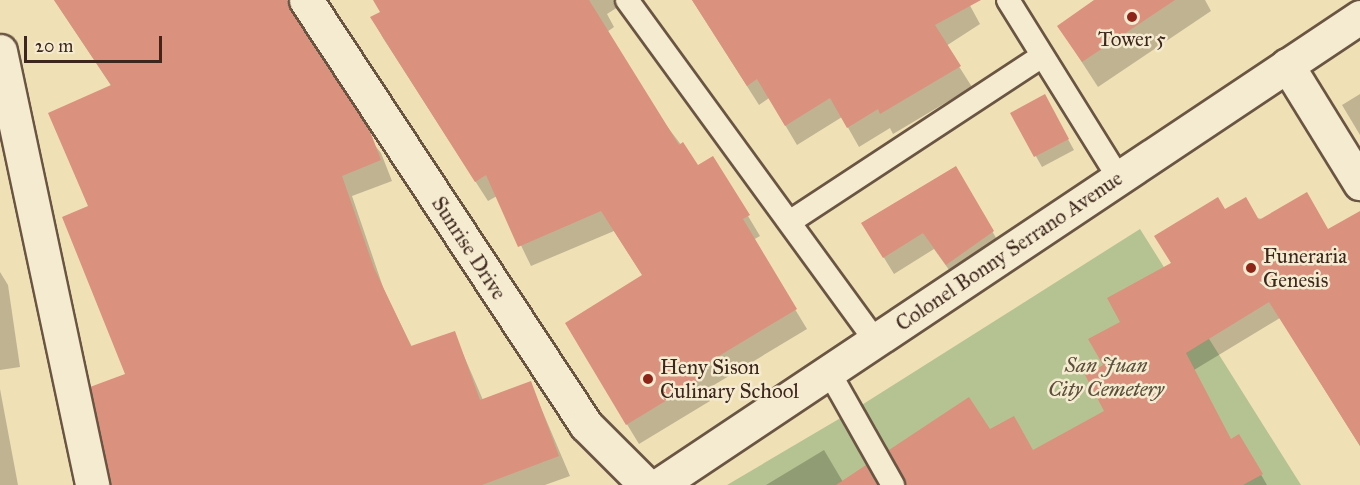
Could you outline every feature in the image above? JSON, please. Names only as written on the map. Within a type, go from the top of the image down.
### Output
[{"type":"street","name":"Sunrise Drive","points":[[306,0],[586,424],[646,485]]},
{"type":"street","name":"Colonel Bonny Serrano Avenue","points":[[658,485],[876,342],[1360,16]]},
{"type":"street","points":[[0,51],[92,485]]},
{"type":"street","points":[[1287,65],[1360,183]]},
{"type":"lane","points":[[627,0],[791,221],[876,342]]},
{"type":"lane","points":[[1008,0],[1118,177]]},
{"type":"lane","points":[[791,221],[1042,56]]},
{"type":"lane","points":[[829,372],[893,485]]},
{"type":"green space","name":"San Juan City Cemetery","points":[[1140,229],[1301,485],[727,485],[849,413]]},
{"type":"building","points":[[54,0],[287,0],[370,131],[381,160],[342,176],[374,268],[411,346],[455,331],[480,400],[531,381],[559,456],[482,485],[110,485],[90,387],[125,374],[62,217],[88,206],[48,113],[111,85]]},
{"type":"building","points":[[373,0],[589,0],[679,145],[683,142],[698,165],[713,156],[750,215],[743,219],[797,309],[694,371],[700,380],[626,425],[565,323],[642,275],[601,211],[518,247],[486,175],[475,182],[370,17],[380,12]]},
{"type":"building","points":[[692,0],[981,0],[935,25],[961,66],[880,114],[878,109],[847,128],[830,98],[785,126],[757,79],[747,86]]},
{"type":"building","points":[[1094,0],[1175,0],[1082,62],[1057,26]]},
{"type":"building","points":[[1045,94],[1069,139],[1034,157],[1010,113]]},
{"type":"building","points":[[956,166],[994,231],[946,265],[923,233],[883,258],[861,223]]},
{"type":"building","points":[[1307,192],[1328,229],[1360,211],[1360,446],[1269,302],[1186,353],[1231,439],[1239,434],[1263,474],[1243,485],[906,485],[889,450],[969,397],[990,429],[1014,416],[1033,450],[1104,411],[1085,375],[1103,365],[1088,339],[1120,322],[1107,298],[1171,263],[1154,236],[1218,197],[1225,209],[1246,197],[1259,220]]},
{"type":"building","points":[[866,465],[877,485],[836,485]]},
{"type":"place","name":"Tower 5","points":[[1132,17]]},
{"type":"place","name":"Funeraria Genesis","points":[[1251,268]]},
{"type":"place","name":"Heny Sison Culinary School","points":[[648,379]]}]
